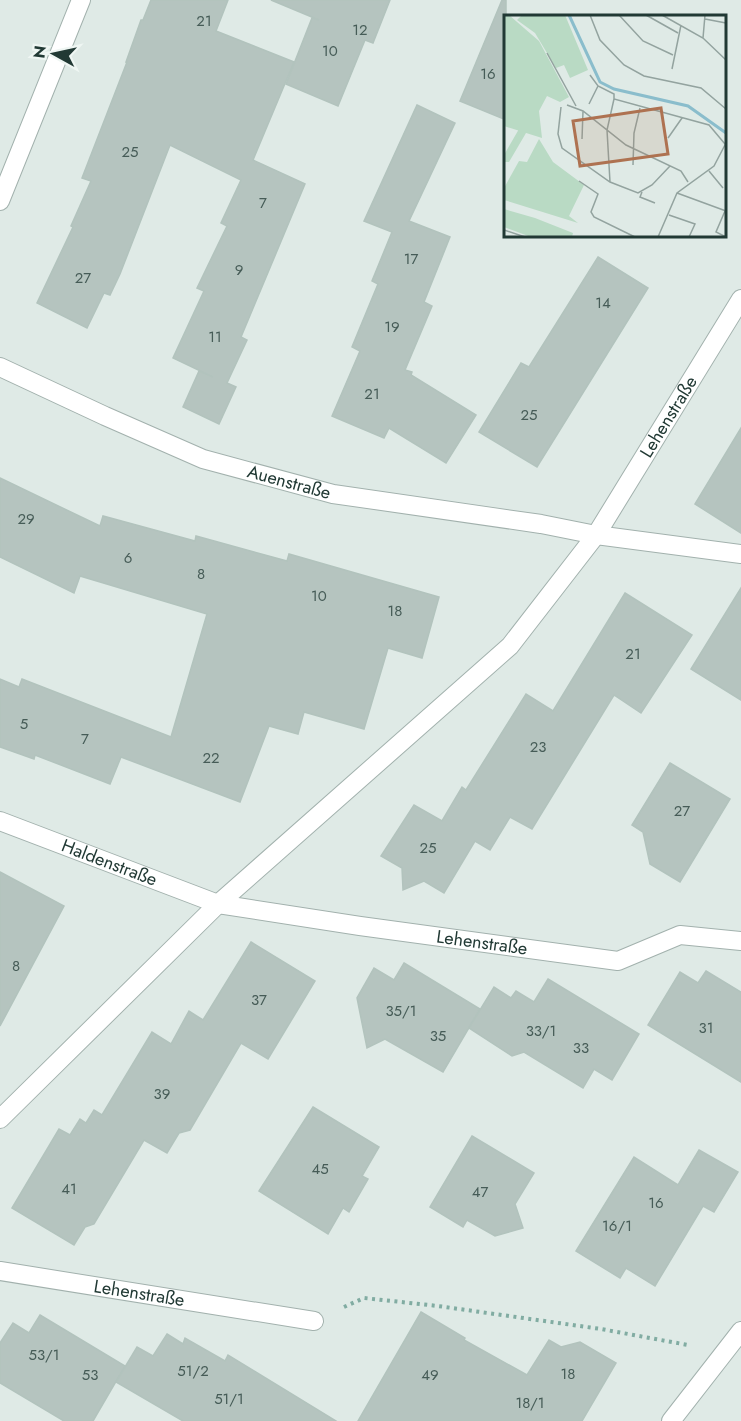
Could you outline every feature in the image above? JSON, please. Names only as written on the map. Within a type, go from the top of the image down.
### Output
[{"type":"street","points":[[0,201],[81,0]]},
{"type":"street","name":"Lehenstraße","points":[[0,1119],[218,904],[510,646],[596,535],[741,299]]},
{"type":"street","name":"Auenstraße","points":[[0,367],[192,454],[233,467],[333,495],[541,524],[596,535]]},
{"type":"street","points":[[596,535],[741,554]]},
{"type":"street","name":"Haldenstraße","points":[[0,821],[218,904]]},
{"type":"street","name":"Lehenstraße","points":[[218,904],[618,961],[680,935],[741,941]]},
{"type":"street","name":"Lehenstraße","points":[[0,1271],[314,1321]]},
{"type":"street","points":[[671,1421],[741,1330]]},
{"type":"path","points":[[364,1298],[601,1329],[724,1352]]},
{"type":"building","points":[[151,0],[228,0],[216,31],[294,62],[253,160],[305,184],[241,337],[247,340],[227,383],[236,387],[219,424],[183,407],[199,371],[213,377],[173,358],[204,291],[197,288],[227,226],[221,223],[241,180],[170,145],[120,274],[110,295],[104,293],[87,328],[37,303],[73,227],[71,226],[91,181],[82,178],[141,20]]},
{"type":"building","points":[[271,0],[390,0],[373,43],[365,40],[338,106],[286,84],[312,18],[319,20]]},
{"type":"building","points":[[502,0],[506,0],[504,119],[460,101]]},
{"type":"building","points":[[417,105],[455,123],[409,221],[450,237],[424,302],[432,306],[405,370],[412,372],[411,375],[476,415],[446,463],[389,428],[384,438],[332,416],[360,351],[352,347],[378,284],[372,281],[392,232],[364,221]]},
{"type":"building","points":[[598,257],[648,288],[537,467],[479,432],[521,363],[529,367]]},
{"type":"building","points":[[741,428],[741,533],[695,504]]},
{"type":"building","points":[[0,478],[100,526],[103,516],[195,541],[196,536],[287,561],[289,554],[439,597],[422,658],[388,648],[364,729],[304,712],[298,734],[269,726],[240,802],[121,757],[110,784],[35,755],[34,759],[0,747],[0,679],[19,687],[22,679],[171,737],[207,614],[80,576],[74,593],[0,557]]},
{"type":"building","points":[[741,588],[741,700],[691,669]]},
{"type":"building","points":[[625,593],[692,635],[641,713],[614,695],[532,829],[510,817],[490,850],[475,841],[444,893],[424,881],[403,890],[402,868],[381,856],[414,805],[442,821],[462,787],[466,790],[526,694],[553,711]]},
{"type":"building","points":[[670,763],[730,799],[680,882],[650,864],[643,832],[632,825]]},
{"type":"building","points":[[0,872],[64,906],[0,1026]]},
{"type":"building","points":[[251,942],[315,981],[268,1059],[241,1043],[190,1130],[179,1133],[167,1153],[144,1140],[94,1224],[85,1227],[74,1245],[12,1208],[59,1129],[70,1135],[80,1119],[86,1123],[94,1110],[102,1115],[152,1032],[171,1044],[189,1011],[203,1020]]},
{"type":"building","points":[[404,963],[480,1009],[443,1072],[385,1039],[367,1048],[357,998],[374,968],[394,980]]},
{"type":"building","points":[[706,971],[741,992],[741,1082],[648,1025],[680,972],[698,983]]},
{"type":"building","points":[[548,979],[639,1034],[612,1080],[594,1069],[583,1088],[524,1052],[512,1056],[469,1028],[494,987],[511,998],[516,991],[534,1002]]},
{"type":"building","points":[[313,1107],[379,1147],[362,1176],[368,1179],[349,1212],[343,1208],[328,1234],[259,1191]]},
{"type":"building","points":[[472,1136],[534,1173],[515,1204],[523,1228],[495,1236],[467,1220],[463,1227],[430,1207]]},
{"type":"building","points":[[699,1150],[738,1172],[714,1212],[703,1206],[655,1286],[626,1268],[620,1278],[576,1251],[634,1157],[678,1185]]},
{"type":"building","points":[[421,1312],[465,1338],[464,1340],[527,1375],[549,1340],[561,1347],[580,1342],[616,1363],[582,1421],[358,1421]]},
{"type":"building","points":[[40,1315],[125,1366],[93,1421],[64,1421],[0,1383],[0,1343],[13,1323],[29,1333]]},
{"type":"building","points":[[167,1334],[183,1344],[185,1338],[225,1361],[228,1355],[336,1421],[183,1421],[116,1382],[137,1347],[153,1356]]}]
